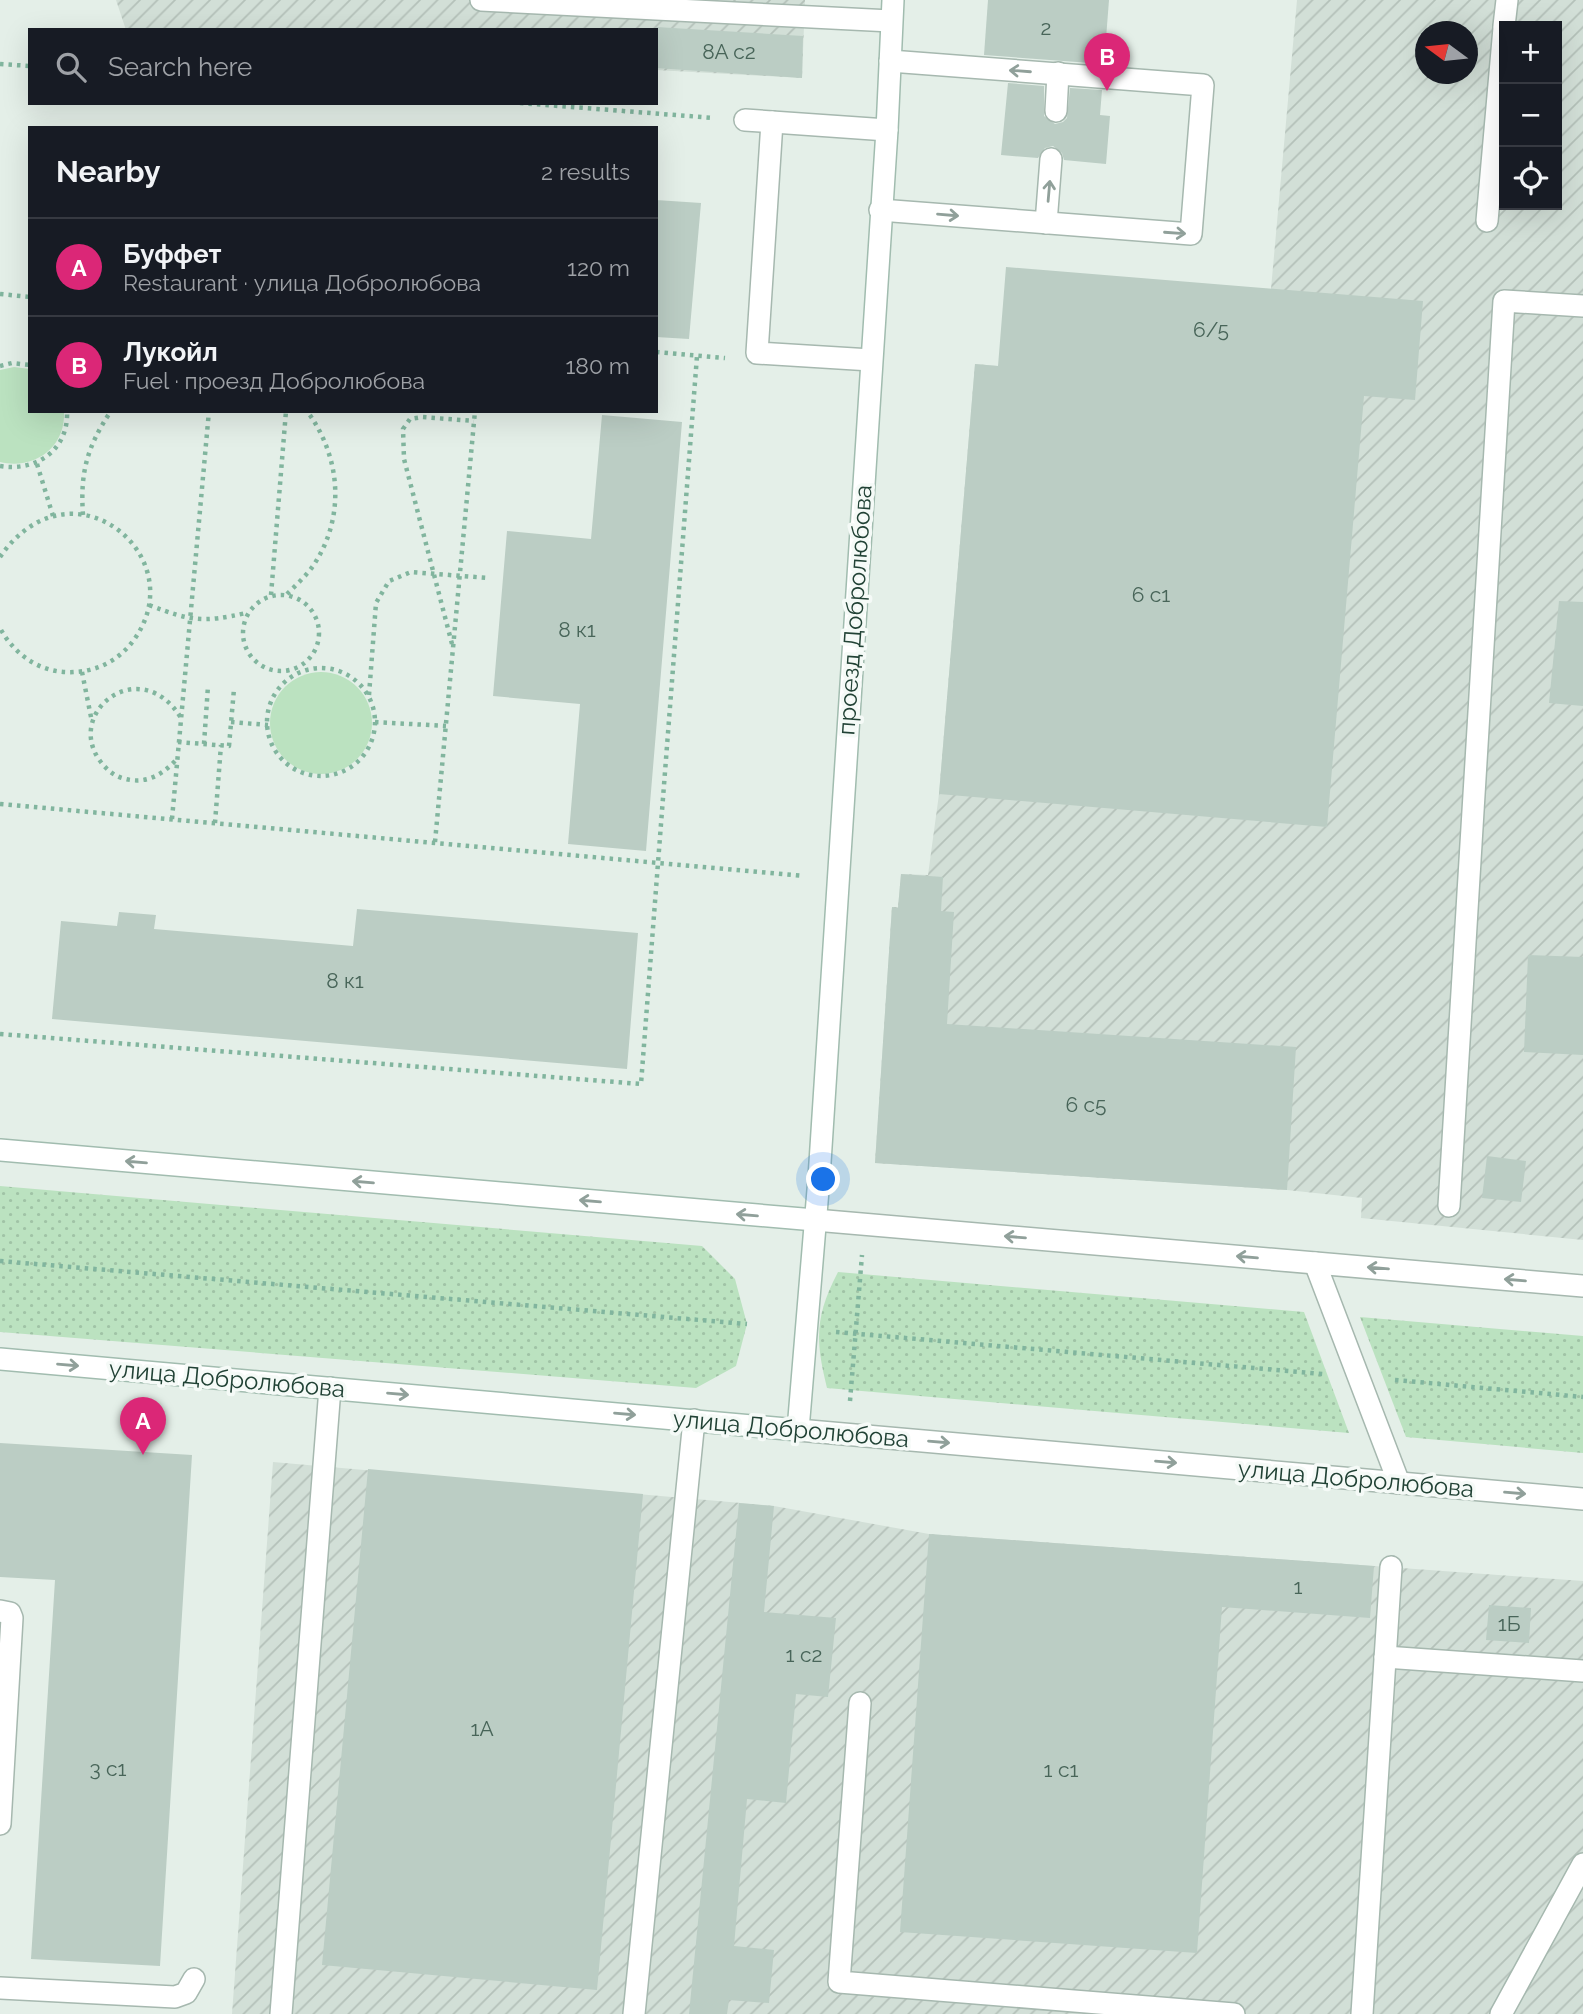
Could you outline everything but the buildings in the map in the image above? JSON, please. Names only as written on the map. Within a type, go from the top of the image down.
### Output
[{"type":"street","points":[[481,0],[892,11]]},
{"type":"street","points":[[1505,21],[1507,0]]},
{"type":"street","name":"проезд Добролюбова","points":[[798,1430],[815,1220],[887,130],[892,11]]},
{"type":"street","points":[[880,210],[1191,234],[1203,85],[890,61]]},
{"type":"street","points":[[1056,111],[1058,74]]},
{"type":"street","points":[[1486,221],[1499,81]]},
{"type":"street","points":[[745,120],[887,130]]},
{"type":"street","points":[[772,122],[757,353],[871,360]]},
{"type":"street","points":[[1046,223],[1051,159]]},
{"type":"street","points":[[1448,1206],[1504,300],[1583,306]]},
{"type":"street","points":[[0,1150],[1583,1286]]},
{"type":"street","points":[[1315,1263],[1399,1483]]},
{"type":"street","name":"улица Добролюбова","points":[[0,1359],[1583,1499]]},
{"type":"street","points":[[281,2014],[330,1388]]},
{"type":"street","points":[[634,2014],[694,1420]]},
{"type":"street","points":[[1362,2014],[1391,1567]]},
{"type":"street","points":[[0,1611],[10,1613],[12,1618],[0,1824]]},
{"type":"street","points":[[1385,1657],[1583,1671]]},
{"type":"street","points":[[860,1703],[839,1983],[1021,2006],[1234,2014]]},
{"type":"street","points":[[1501,2014],[1583,1864]]},
{"type":"street","points":[[0,1988],[174,1997],[186,1993],[194,1979]]},
{"type":"path","points":[[0,64],[28,66]]},
{"type":"path","points":[[546,105],[745,120]]},
{"type":"path","points":[[0,294],[28,297]]},
{"type":"path","points":[[658,352],[757,361],[757,353]]},
{"type":"path","points":[[0,1034],[641,1084],[697,356]]},
{"type":"path","points":[[0,366],[12,363],[28,365]]},
{"type":"path","points":[[0,466],[19,468],[37,464],[52,454],[62,439],[68,422],[67,413]]},
{"type":"path","points":[[83,515],[81,485],[86,458],[110,413]]},
{"type":"path","points":[[172,819],[209,413]]},
{"type":"path","points":[[271,595],[286,413]]},
{"type":"path","points":[[287,594],[312,568],[326,544],[334,517],[336,489],[333,462],[323,436],[308,413]]},
{"type":"path","points":[[435,842],[475,413]]},
{"type":"path","points":[[453,649],[404,459],[403,429],[410,419],[422,417],[474,421]]},
{"type":"path","points":[[37,464],[52,516]]},
{"type":"path","points":[[0,557],[13,538],[31,524],[52,516],[75,513],[97,518],[118,528],[134,544],[145,564],[150,587],[149,605],[141,631],[127,649],[108,663],[82,672],[64,673],[33,663],[7,642],[0,628]]},
{"type":"path","points":[[369,696],[357,681],[339,671],[320,668],[299,670],[282,672],[265,668],[252,659],[244,645],[242,628],[247,613],[257,602],[271,595],[287,594],[301,599],[313,610],[320,635],[316,648],[309,660],[299,670],[283,684],[272,700],[268,725],[269,737],[276,753],[288,765],[304,774],[321,777],[338,774],[354,766],[367,752],[374,734],[375,722],[369,696],[376,603],[389,581],[411,572],[488,578]]},
{"type":"path","points":[[149,605],[183,618],[213,621],[247,613]]},
{"type":"path","points":[[82,672],[92,726]]},
{"type":"path","points":[[204,744],[208,686]]},
{"type":"path","points":[[176,760],[164,773],[148,780],[132,781],[116,776],[102,765],[93,750],[90,734],[102,705],[113,695],[129,689],[144,688],[159,694],[172,703],[181,718]]},
{"type":"path","points":[[178,742],[229,746],[234,689]]},
{"type":"path","points":[[231,722],[268,725]]},
{"type":"path","points":[[375,722],[446,726]]},
{"type":"path","points":[[215,823],[221,745]]},
{"type":"path","points":[[0,804],[804,876]]},
{"type":"path","points":[[850,1401],[862,1253]]},
{"type":"path","points":[[0,1261],[747,1324]]},
{"type":"path","points":[[831,1331],[1328,1375]]},
{"type":"path","points":[[1384,1379],[1583,1397]]},
{"type":"shaded area","points":[[116,0],[805,0],[802,78],[658,70],[658,28],[125,28]]},
{"type":"shaded area","points":[[1297,0],[1583,0],[1583,1240],[1361,1218],[1362,1198],[1287,1190],[875,1163],[892,907],[898,907],[901,874],[928,875],[939,794],[975,364],[998,366],[1271,289]]},
{"type":"shaded area","points":[[273,1462],[774,1506],[929,1534],[1583,1581],[1583,2014],[232,2014]]},
{"type":"green space","points":[[14,367],[28,369],[28,413],[64,413],[60,436],[54,446],[36,459],[25,463],[0,462],[0,370]]},
{"type":"green space","points":[[321,672],[340,676],[357,687],[368,704],[372,723],[368,742],[357,759],[340,770],[321,774],[302,770],[285,759],[274,742],[270,723],[274,704],[285,687],[302,676]]},
{"type":"green space","points":[[0,1186],[702,1246],[735,1279],[747,1324],[736,1366],[696,1388],[0,1332]]},
{"type":"green space","points":[[838,1272],[1304,1312],[1349,1433],[827,1388],[820,1356],[819,1328],[825,1302]]},
{"type":"green space","points":[[1360,1317],[1583,1336],[1583,1453],[1406,1437]]},
{"type":"place","name":"Лукойл","points":[[1107,91]]},
{"type":"place","name":"Буффет","points":[[143,1455]]}]
